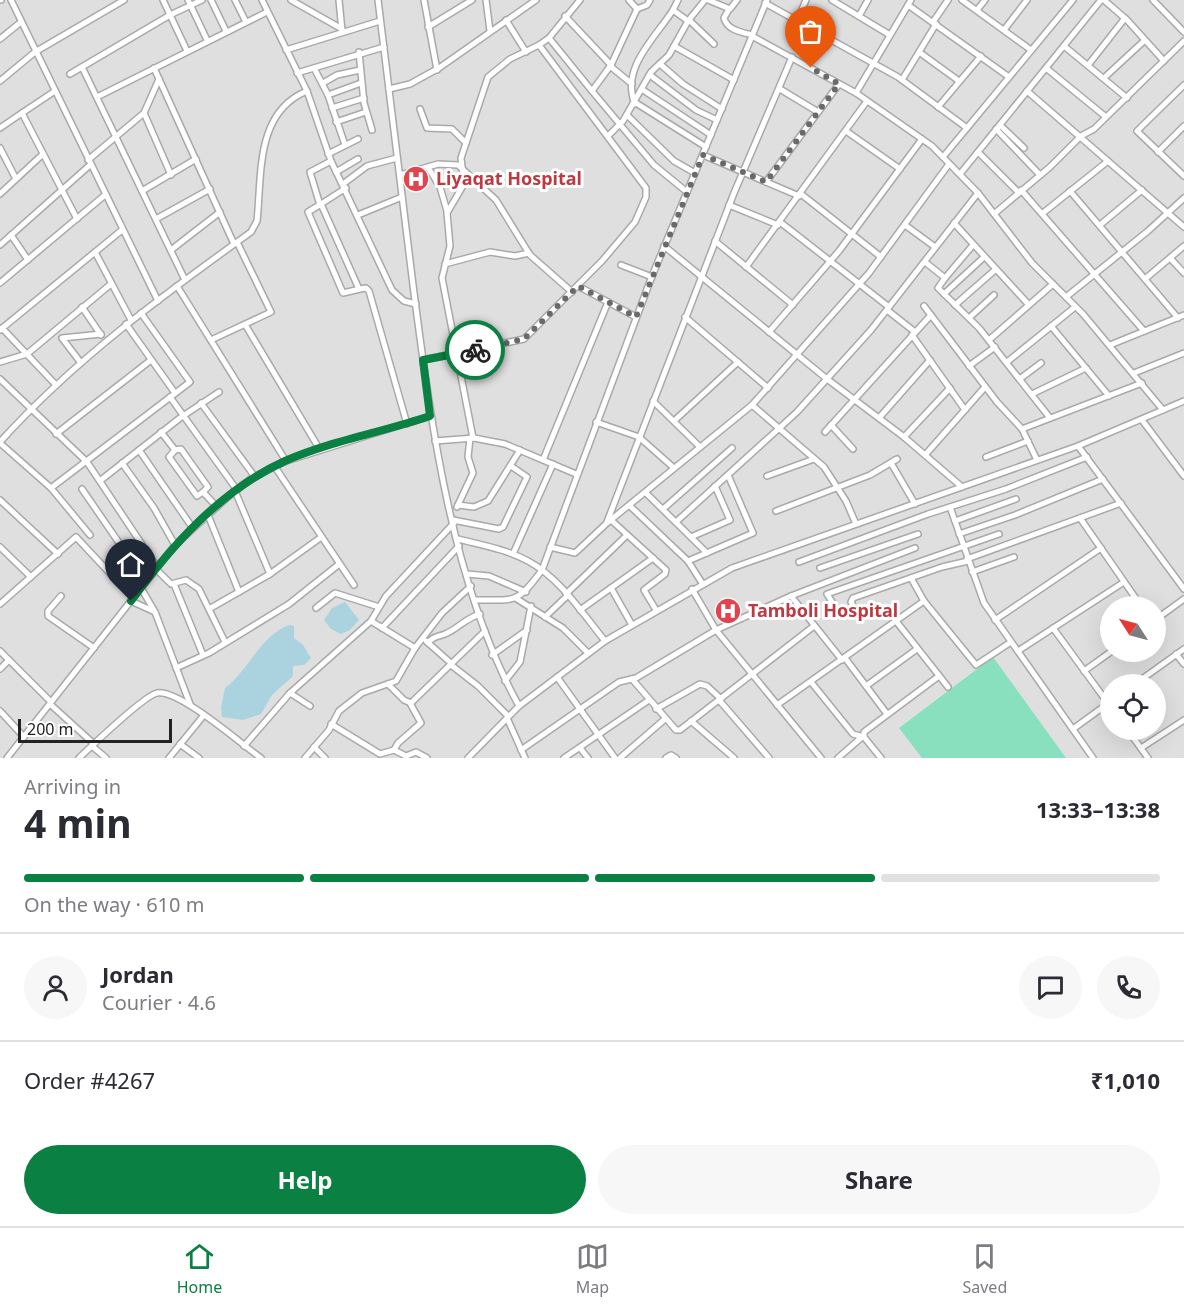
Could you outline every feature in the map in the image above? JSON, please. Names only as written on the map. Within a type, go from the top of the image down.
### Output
[{"type":"street","points":[[11,0],[158,301]]},
{"type":"street","points":[[0,81],[35,52],[124,0]]},
{"type":"street","points":[[162,0],[187,51]]},
{"type":"street","points":[[70,74],[189,3],[202,0]]},
{"type":"street","points":[[211,0],[226,31]]},
{"type":"street","points":[[235,0],[246,22]]},
{"type":"street","points":[[262,0],[307,91],[328,154],[392,290],[404,301],[416,304]]},
{"type":"street","points":[[291,0],[342,31]]},
{"type":"street","points":[[339,0],[342,31]]},
{"type":"street","points":[[378,0],[430,416],[467,574],[492,655],[519,706]]},
{"type":"street","points":[[424,0],[436,70]]},
{"type":"street","points":[[428,27],[472,0]]},
{"type":"street","points":[[486,0],[490,31]]},
{"type":"street","points":[[524,0],[525,8]]},
{"type":"street","points":[[389,89],[410,84],[436,70],[536,0]]},
{"type":"street","points":[[447,213],[464,184],[461,158],[488,77],[510,59],[549,38],[580,0]]},
{"type":"street","points":[[629,0],[637,9]]},
{"type":"street","points":[[592,91],[611,66],[637,9],[647,5],[650,0]]},
{"type":"street","points":[[678,0],[673,10],[651,37],[634,71],[631,94],[636,103],[706,147]]},
{"type":"street","points":[[608,136],[619,126],[636,103],[650,75],[707,0],[729,9]]},
{"type":"street","points":[[737,0],[724,18],[726,23],[856,93],[922,139],[943,157],[978,193],[1032,263],[1076,307],[1164,410]]},
{"type":"street","points":[[797,21],[806,0]]},
{"type":"street","points":[[832,0],[890,35]]},
{"type":"street","points":[[859,16],[868,0]]},
{"type":"street","points":[[902,80],[948,0]]},
{"type":"street","points":[[962,0],[1031,50]]},
{"type":"street","points":[[976,10],[985,0]]},
{"type":"street","points":[[1004,30],[1027,0]]},
{"type":"street","points":[[943,157],[1073,0]]},
{"type":"street","points":[[960,174],[1103,0],[1125,18],[1164,61]]},
{"type":"street","points":[[1153,0],[1184,32]]},
{"type":"street","points":[[517,599],[526,592],[542,570],[576,474],[664,246],[766,2],[902,80],[967,128]]},
{"type":"street","points":[[856,93],[910,2],[935,23],[1009,76]]},
{"type":"street","points":[[189,3],[207,40]]},
{"type":"street","points":[[673,10],[714,44]]},
{"type":"street","points":[[97,98],[207,40],[267,12]]},
{"type":"street","points":[[565,16],[611,66],[632,84]]},
{"type":"street","points":[[1089,64],[1125,18]]},
{"type":"street","points":[[506,20],[526,52]]},
{"type":"street","points":[[286,50],[380,21]]},
{"type":"street","points":[[0,39],[21,22]]},
{"type":"street","points":[[549,38],[619,126],[654,165],[687,192]]},
{"type":"street","points":[[1104,76],[1145,40]]},
{"type":"street","points":[[994,214],[1127,98],[1184,40]]},
{"type":"street","points":[[423,360],[519,342],[578,286],[635,222],[646,197],[646,188],[539,45]]},
{"type":"street","points":[[674,46],[734,80]]},
{"type":"street","points":[[1064,46],[1104,76],[1127,98]]},
{"type":"street","points":[[297,73],[359,52],[384,47]]},
{"type":"street","points":[[359,52],[361,83],[372,130]]},
{"type":"street","points":[[919,52],[958,81]]},
{"type":"street","points":[[938,107],[981,56]]},
{"type":"street","points":[[609,522],[701,276],[792,57]]},
{"type":"street","points":[[660,64],[682,84],[722,109]]},
{"type":"street","points":[[82,67],[185,280]]},
{"type":"street","points":[[154,68],[220,212],[271,309],[269,315],[211,340]]},
{"type":"street","points":[[314,68],[328,95],[345,145]]},
{"type":"street","points":[[1046,68],[1106,117]]},
{"type":"street","points":[[323,83],[337,75],[360,70]]},
{"type":"street","points":[[650,75],[696,110],[717,120]]},
{"type":"street","points":[[0,245],[144,113],[159,79]]},
{"type":"street","points":[[328,95],[361,83]]},
{"type":"street","points":[[766,182],[839,84]]},
{"type":"street","points":[[1184,85],[1137,131],[1184,176]]},
{"type":"street","points":[[780,89],[818,112]]},
{"type":"street","points":[[643,90],[711,135]]},
{"type":"street","points":[[0,129],[55,91]]},
{"type":"street","points":[[90,536],[51,488],[0,443],[30,409],[128,322],[251,232],[257,221],[263,147],[269,129],[282,106],[291,98],[307,91]]},
{"type":"street","points":[[1027,91],[1184,227]]},
{"type":"street","points":[[332,108],[364,98]]},
{"type":"street","points":[[746,267],[867,101]]},
{"type":"street","points":[[420,109],[427,128],[452,129],[465,143]]},
{"type":"street","points":[[336,122],[366,112]]},
{"type":"street","points":[[22,113],[77,219]]},
{"type":"street","points":[[144,113],[171,175]]},
{"type":"street","points":[[627,115],[674,161],[695,173]]},
{"type":"street","points":[[1158,152],[1184,126]]},
{"type":"street","points":[[998,127],[1024,148]]},
{"type":"street","points":[[998,127],[1040,175]]},
{"type":"street","points":[[846,131],[900,169]]},
{"type":"street","points":[[328,154],[358,139]]},
{"type":"street","points":[[770,332],[831,261],[922,139]]},
{"type":"street","points":[[0,148],[16,179]]},
{"type":"street","points":[[978,152],[1043,213],[1144,331]]},
{"type":"street","points":[[0,194],[43,154]]},
{"type":"street","points":[[703,155],[800,195],[881,257]]},
{"type":"street","points":[[398,158],[367,166],[308,212],[343,293],[366,288],[369,291],[407,424]]},
{"type":"street","points":[[142,191],[196,159]]},
{"type":"street","points":[[336,172],[358,159]]},
{"type":"street","points":[[331,161],[310,172],[320,204],[360,290]]},
{"type":"street","points":[[1043,213],[1108,161]]},
{"type":"street","points":[[400,175],[448,163],[462,169],[496,200],[529,253],[572,292]]},
{"type":"street","points":[[550,547],[575,554],[609,522],[752,405],[860,285],[949,164]]},
{"type":"street","points":[[244,746],[290,693],[371,621],[379,607],[453,520],[473,472],[468,457],[472,438],[459,353],[442,278],[450,233],[440,187],[429,169]]},
{"type":"street","points":[[156,219],[210,189]]},
{"type":"street","points":[[1100,225],[1142,190]]},
{"type":"street","points":[[1070,191],[1145,279],[1181,316],[1110,345]]},
{"type":"street","points":[[676,522],[780,429],[827,379],[888,308],[978,193]]},
{"type":"street","points":[[0,283],[105,195]]},
{"type":"street","points":[[358,215],[402,197]]},
{"type":"street","points":[[1066,297],[1184,198]]},
{"type":"street","points":[[729,205],[779,223],[831,261],[888,308],[914,334],[964,410]]},
{"type":"street","points":[[171,250],[220,212]]},
{"type":"street","points":[[954,223],[983,258],[1029,305]]},
{"type":"street","points":[[905,225],[935,247]]},
{"type":"street","points":[[56,385],[1,329],[122,230]]},
{"type":"street","points":[[11,235],[28,260]]},
{"type":"street","points":[[715,241],[793,305]]},
{"type":"street","points":[[973,245],[938,288],[989,340],[1050,418]]},
{"type":"street","points":[[664,246],[798,356],[926,454],[962,487]]},
{"type":"street","points":[[1145,279],[1184,246]]},
{"type":"street","points":[[95,252],[128,322],[182,416],[236,491],[270,574]]},
{"type":"street","points":[[445,264],[490,252],[515,256],[529,253]]},
{"type":"street","points":[[944,294],[983,258]]},
{"type":"street","points":[[1170,258],[1184,273]]},
{"type":"street","points":[[925,262],[945,278]]},
{"type":"street","points":[[621,265],[652,277]]},
{"type":"street","points":[[955,305],[995,270]]},
{"type":"street","points":[[0,362],[27,354],[111,284]]},
{"type":"street","points":[[989,340],[1053,284]]},
{"type":"street","points":[[177,286],[286,461]]},
{"type":"street","points":[[578,286],[636,317]]},
{"type":"street","points":[[969,318],[993,295]]},
{"type":"street","points":[[543,460],[608,302]]},
{"type":"street","points":[[924,306],[985,387],[1022,429],[1037,460]]},
{"type":"street","points":[[82,307],[106,341]]},
{"type":"street","points":[[1007,362],[1076,307]]},
{"type":"street","points":[[51,488],[190,380],[141,313]]},
{"type":"street","points":[[825,432],[931,315]]},
{"type":"street","points":[[685,317],[768,388]]},
{"type":"street","points":[[246,326],[320,450]]},
{"type":"street","points":[[1052,326],[1109,396]]},
{"type":"street","points":[[81,363],[62,338],[101,334]]},
{"type":"street","points":[[969,366],[995,347]]},
{"type":"street","points":[[1134,374],[1184,353]]},
{"type":"street","points":[[56,434],[151,360]]},
{"type":"street","points":[[879,418],[930,360]]},
{"type":"street","points":[[674,421],[738,362]]},
{"type":"street","points":[[1021,378],[1041,363]]},
{"type":"street","points":[[1032,394],[1086,368]]},
{"type":"street","points":[[1022,429],[1142,383]]},
{"type":"street","points":[[2,384],[85,460],[101,480],[157,568],[174,584],[203,655]]},
{"type":"street","points":[[926,454],[985,387]]},
{"type":"street","points":[[904,437],[950,388]]},
{"type":"street","points":[[101,480],[182,416],[219,392]]},
{"type":"street","points":[[653,401],[700,447]]},
{"type":"street","points":[[468,758],[519,706],[588,653],[656,610],[732,568],[1078,446],[1184,401]]},
{"type":"street","points":[[201,403],[255,477]]},
{"type":"street","points":[[752,405],[824,467],[856,524]]},
{"type":"street","points":[[7,758],[175,545],[192,527],[236,491],[255,477],[286,461],[430,416]]},
{"type":"street","points":[[1142,420],[1184,476]]},
{"type":"street","points":[[596,422],[639,437],[674,468]]},
{"type":"street","points":[[831,425],[853,449]]},
{"type":"street","points":[[161,432],[175,450]]},
{"type":"street","points":[[435,441],[472,438],[520,450],[576,474]]},
{"type":"street","points":[[986,457],[1028,441]]},
{"type":"street","points":[[1078,446],[1184,589]]},
{"type":"street","points":[[663,509],[732,448]]},
{"type":"street","points":[[181,449],[208,487],[203,492],[197,496],[168,457],[175,450],[181,449]]},
{"type":"street","points":[[139,450],[192,527]]},
{"type":"street","points":[[458,505],[474,507],[488,501],[520,450]]},
{"type":"street","points":[[799,562],[1006,489],[1087,457]]},
{"type":"street","points":[[767,476],[814,459]]},
{"type":"street","points":[[776,511],[837,488],[897,459]]},
{"type":"street","points":[[122,463],[154,508],[175,545]]},
{"type":"street","points":[[891,463],[915,504]]},
{"type":"street","points":[[513,554],[553,464]]},
{"type":"street","points":[[453,520],[499,529],[503,527],[527,477],[511,466]]},
{"type":"street","points":[[275,467],[338,565],[354,585]]},
{"type":"street","points":[[688,561],[753,533],[728,475]]},
{"type":"street","points":[[958,534],[1015,515],[1103,479]]},
{"type":"street","points":[[691,537],[730,520],[715,486]]},
{"type":"street","points":[[82,489],[146,582]]},
{"type":"street","points":[[203,492],[217,507]]},
{"type":"street","points":[[646,493],[707,553]]},
{"type":"street","points":[[955,521],[1016,499]]},
{"type":"street","points":[[0,500],[57,554]]},
{"type":"street","points":[[856,611],[851,602],[853,598],[968,560],[1121,503]]},
{"type":"street","points":[[630,506],[688,561],[702,583]]},
{"type":"street","points":[[950,507],[984,603],[1093,758]]},
{"type":"street","points":[[208,515],[239,592]]},
{"type":"street","points":[[1080,518],[1134,596]]},
{"type":"street","points":[[609,522],[627,535],[666,572],[644,590],[656,610]]},
{"type":"street","points":[[820,568],[918,534]]},
{"type":"street","points":[[836,608],[827,594],[999,534]]},
{"type":"street","points":[[545,617],[627,535]]},
{"type":"street","points":[[1,600],[31,577],[72,539],[77,538],[132,599],[155,612]]},
{"type":"street","points":[[209,609],[270,574],[320,538]]},
{"type":"street","points":[[458,539],[513,554],[542,570],[580,610],[605,641]]},
{"type":"street","points":[[860,540],[864,553]]},
{"type":"street","points":[[382,628],[459,546]]},
{"type":"street","points":[[0,547],[31,577]]},
{"type":"street","points":[[521,750],[619,682],[632,679],[716,630],[791,596],[915,548]]},
{"type":"street","points":[[995,620],[1101,548]]},
{"type":"street","points":[[972,572],[1014,557]]},
{"type":"street","points":[[580,610],[653,558]]},
{"type":"street","points":[[176,668],[203,655],[301,596],[338,565]]},
{"type":"street","points":[[467,574],[489,576],[526,592]]},
{"type":"street","points":[[911,578],[924,601],[976,665],[1011,642]]},
{"type":"street","points":[[174,584],[185,580],[198,588],[225,642]]},
{"type":"street","points":[[1018,651],[1124,582]]},
{"type":"street","points":[[305,758],[339,711],[353,699],[375,687],[396,681],[415,648],[425,640],[442,613],[471,586]]},
{"type":"street","points":[[141,588],[155,612],[190,704]]},
{"type":"street","points":[[611,588],[632,625]]},
{"type":"street","points":[[693,589],[716,630],[821,758]]},
{"type":"street","points":[[316,608],[335,593],[379,607]]},
{"type":"street","points":[[61,596],[48,611],[48,616],[94,648]]},
{"type":"street","points":[[791,596],[887,714]]},
{"type":"street","points":[[476,600],[517,599],[563,628],[588,653]]},
{"type":"street","points":[[1166,612],[1184,599]]},
{"type":"street","points":[[777,705],[924,601]]},
{"type":"street","points":[[505,681],[520,663],[531,606]]},
{"type":"street","points":[[425,640],[447,633],[465,619],[480,614]]},
{"type":"street","points":[[371,621],[415,648]]},
{"type":"street","points":[[896,621],[948,687]]},
{"type":"street","points":[[632,679],[664,719],[678,731],[814,626]]},
{"type":"street","points":[[1053,628],[1100,692]]},
{"type":"street","points":[[492,655],[527,630]]},
{"type":"street","points":[[410,703],[485,631]]},
{"type":"street","points":[[425,640],[478,686],[507,717],[525,758]]},
{"type":"street","points":[[866,686],[917,649]]},
{"type":"street","points":[[1149,674],[1184,649]]},
{"type":"street","points":[[0,651],[106,758]]},
{"type":"street","points":[[1176,654],[1184,664]]},
{"type":"street","points":[[0,669],[9,660]]},
{"type":"street","points":[[1084,671],[1100,660]]},
{"type":"street","points":[[837,758],[863,737],[864,732],[939,676]]},
{"type":"street","points":[[557,677],[615,758]]},
{"type":"street","points":[[811,682],[853,734],[863,737],[881,758]]},
{"type":"street","points":[[388,684],[410,703],[421,723],[398,743],[394,750]]},
{"type":"street","points":[[656,709],[700,684],[707,686],[769,758]]},
{"type":"street","points":[[79,758],[144,701],[157,693],[173,696],[190,704],[261,758]]},
{"type":"street","points":[[290,693],[310,706]]},
{"type":"street","points":[[564,758],[649,700]]},
{"type":"street","points":[[1073,729],[1100,710]]},
{"type":"street","points":[[0,711],[24,736]]},
{"type":"street","points":[[169,758],[204,715]]},
{"type":"street","points":[[620,758],[664,719]]},
{"type":"street","points":[[1141,748],[1184,720]]},
{"type":"street","points":[[691,721],[734,758]]},
{"type":"street","points":[[331,724],[380,754],[394,750],[406,756],[416,752],[427,758]]},
{"type":"street","points":[[1135,740],[1148,758]]},
{"type":"street","points":[[180,744],[199,758]]},
{"type":"street","points":[[314,747],[325,758]]},
{"type":"street","points":[[580,748],[588,758]]},
{"type":"street","points":[[666,758],[671,755],[676,758]]},
{"type":"shaded area","points":[[0,0],[1184,0],[1184,758],[0,758]]},
{"type":"green space","points":[[993,657],[1066,758],[922,758],[899,728]]},
{"type":"water","points":[[345,602],[359,620],[350,630],[341,634],[331,629],[324,620],[332,608]]},
{"type":"water","points":[[289,625],[294,626],[294,638],[303,645],[311,658],[304,665],[293,666],[293,676],[272,695],[261,714],[243,720],[222,717],[221,707],[225,688],[270,637]]},
{"type":"way so far","points":[[475,350],[519,342],[524,339],[578,286],[636,317],[703,155],[766,182],[839,84],[811,68]]},
{"type":"place","name":"Liyaqat Hospital","points":[[416,179]]},
{"type":"place","name":"Tamboli Hospital","points":[[728,611]]},
{"type":"route","points":[[131,601],[192,527],[252,478],[308,453],[430,416],[423,360],[475,350]]}]
